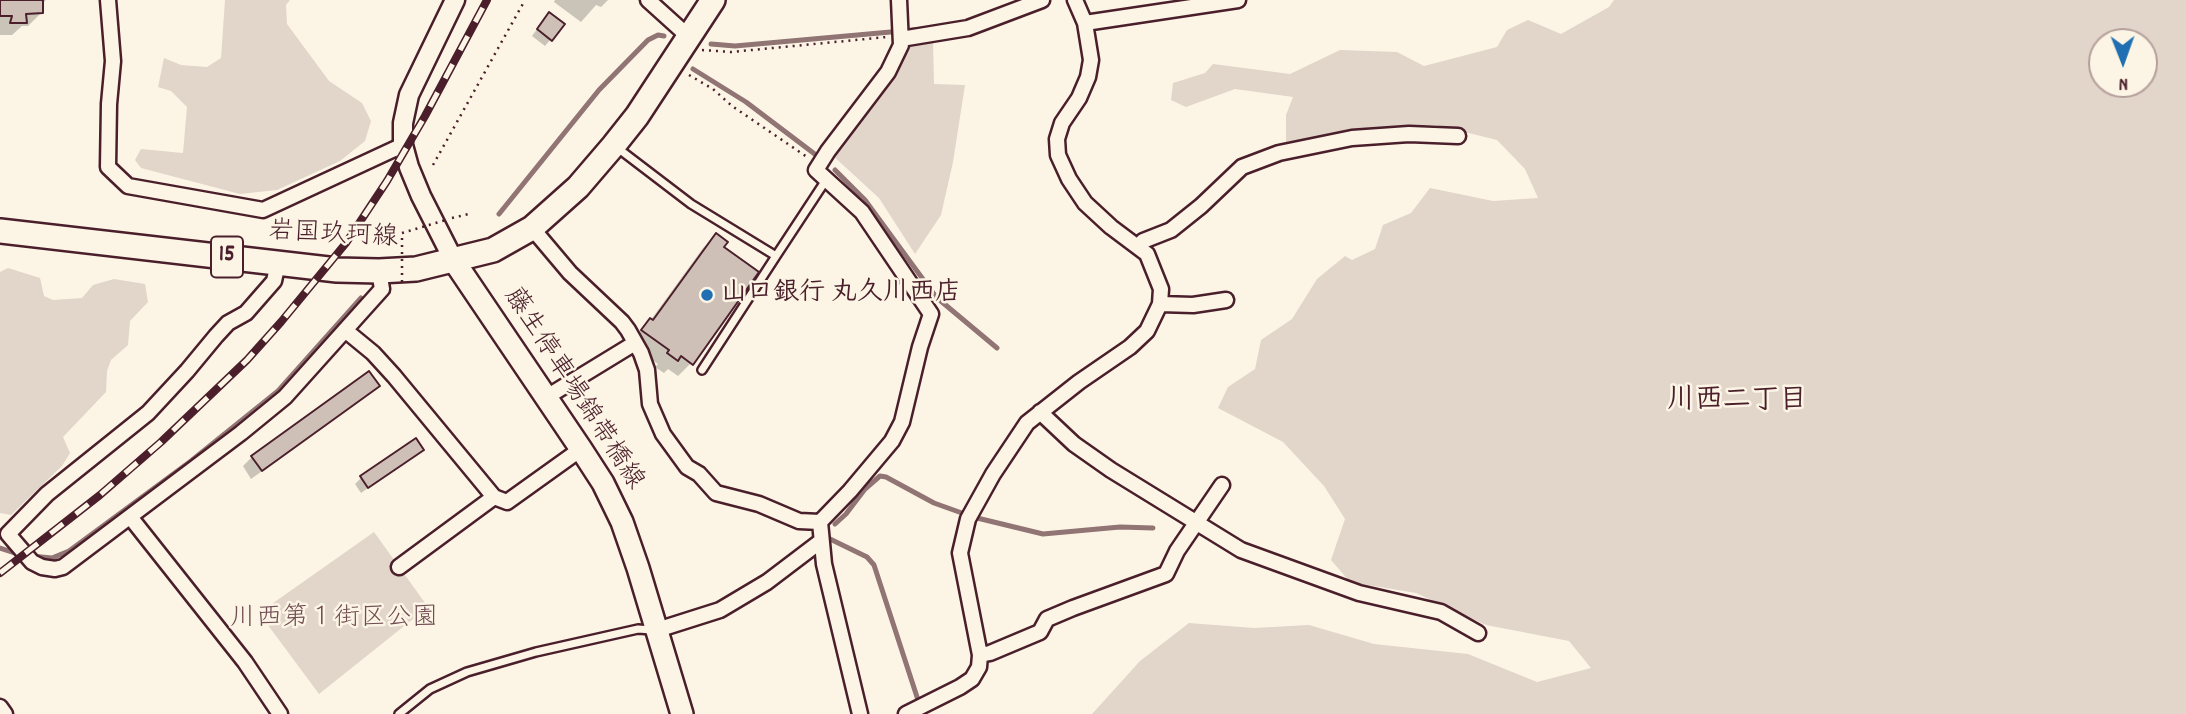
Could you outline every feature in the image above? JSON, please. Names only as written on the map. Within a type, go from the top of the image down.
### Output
[{"type":"main road","name":"岩国玖珂線","points":[[0,231],[337,270],[416,269],[493,250],[531,228],[578,187],[694,43],[713,0]]},
{"type":"main road","name":"藤生停車場錦帯橋線","points":[[454,261],[603,483],[622,522],[682,714]]},
{"type":"street","points":[[107,0],[113,61],[108,167],[128,186],[263,209],[403,145]]},
{"type":"street","points":[[454,261],[409,167],[403,145],[403,122],[409,96],[456,0]]},
{"type":"street","points":[[648,0],[694,43]]},
{"type":"street","points":[[860,714],[824,564],[820,522],[892,440],[902,422],[931,314],[862,212],[816,170],[888,72],[901,45],[899,0]]},
{"type":"street","points":[[901,34],[968,28],[1042,0]]},
{"type":"street","points":[[912,713],[972,679],[979,667],[960,553],[970,516],[993,474],[1027,423],[1130,347],[1147,331],[1160,304],[1161,289],[1147,254],[1085,203],[1069,179],[1058,155],[1057,139],[1062,123],[1079,99],[1091,61],[1085,23],[1075,0]]},
{"type":"street","points":[[1085,23],[1238,0]]},
{"type":"street","points":[[1139,246],[1171,230],[1242,167],[1279,153],[1352,138],[1409,134],[1458,136]]},
{"type":"street","points":[[531,228],[570,273],[622,321],[647,370],[650,404],[663,435],[687,467],[699,474],[716,493],[759,504],[799,521],[820,522]]},
{"type":"street","points":[[278,263],[274,281],[246,313],[228,323],[148,413],[4,532],[32,562],[42,567],[63,567],[131,518],[285,397],[382,289],[379,271]]},
{"type":"street","points":[[1160,304],[1193,305],[1226,300]]},
{"type":"street","points":[[345,330],[373,353],[394,376],[494,497],[507,502],[581,449]]},
{"type":"street","points":[[545,398],[635,343]]},
{"type":"street","points":[[1040,412],[1074,444],[1190,534],[1359,593],[1441,612],[1478,633]]},
{"type":"street","points":[[979,655],[1040,632],[1047,619],[1166,574],[1223,485]]},
{"type":"street","points":[[399,567],[494,497]]},
{"type":"street","points":[[131,518],[245,662],[280,714]]},
{"type":"street","points":[[657,630],[720,610],[767,582],[821,541]]},
{"type":"street","points":[[0,707],[5,714]]},
{"type":"lane","points":[[614,145],[708,215],[776,256]]},
{"type":"lane","points":[[702,370],[826,180]]},
{"type":"lane","points":[[399,714],[430,689],[467,672],[537,652],[638,629],[657,630]]},
{"type":"path","points":[[433,165],[525,0]]},
{"type":"path","points":[[694,43],[731,52],[901,34]]},
{"type":"path","points":[[683,72],[713,89],[732,106],[819,164]]},
{"type":"path","points":[[402,282],[402,233],[469,214]]},
{"type":"green space","points":[[225,0],[290,0],[286,5],[287,24],[329,81],[362,103],[371,121],[365,141],[340,161],[277,190],[240,194],[141,168],[135,160],[141,149],[183,153],[187,107],[171,91],[158,87],[164,58],[181,65],[207,67],[221,58]]},
{"type":"green space","points":[[1614,0],[2186,0],[2186,714],[1092,714],[1140,661],[1189,623],[1254,628],[1309,625],[1374,644],[1468,654],[1537,682],[1591,668],[1569,641],[1486,625],[1416,593],[1350,582],[1331,560],[1345,519],[1324,486],[1283,442],[1218,408],[1228,387],[1255,369],[1261,340],[1292,319],[1317,279],[1345,256],[1352,260],[1375,249],[1383,225],[1411,213],[1430,188],[1493,201],[1538,198],[1525,169],[1497,140],[1436,125],[1362,129],[1286,142],[1286,115],[1293,97],[1235,89],[1186,107],[1171,100],[1173,83],[1205,73],[1213,64],[1290,74],[1340,50],[1397,52],[1424,66],[1497,47],[1507,30],[1528,20],[1561,34],[1609,7]]},
{"type":"green space","points":[[913,41],[933,41],[934,84],[965,85],[953,162],[941,215],[915,254],[879,198],[831,154]]},
{"type":"green space","points":[[8,268],[40,278],[44,296],[53,300],[82,298],[93,285],[114,279],[145,284],[148,302],[130,321],[128,345],[111,360],[107,371],[106,392],[63,437],[70,453],[62,466],[11,515],[0,513],[0,272]]},
{"type":"green space","name":"川西第１街区公園","points":[[374,532],[428,607],[319,694],[259,613]]},
{"type":"building","points":[[0,0],[43,0],[43,13],[26,14],[27,23],[10,23],[12,16],[0,16]]},
{"type":"building","points":[[549,12],[565,24],[552,41],[537,29]]},
{"type":"building","name":"山口銀行 丸久川西店","points":[[716,233],[728,242],[724,247],[759,272],[693,365],[681,356],[678,361],[667,353],[669,350],[641,330],[650,318],[653,320]]},
{"type":"building","points":[[369,371],[380,386],[262,471],[251,456]]},
{"type":"building","points":[[416,438],[424,450],[368,488],[360,476]]},
{"type":"waterway","points":[[711,44],[735,46],[924,29]]},
{"type":"waterway","points":[[499,214],[599,90],[648,40],[658,35],[664,36]]},
{"type":"waterway","points":[[693,69],[746,102],[816,155]]},
{"type":"waterway","points":[[835,170],[865,200],[936,297],[997,348]]},
{"type":"waterway","points":[[31,556],[52,558],[69,551],[191,461],[278,391],[361,298]]},
{"type":"waterway","points":[[835,524],[880,476],[934,503],[973,517],[1043,534],[1120,527],[1153,528]]},
{"type":"waterway","points":[[830,539],[867,557],[874,565],[918,700]]},
{"type":"waterway","points":[[0,548],[21,555]]},
{"type":"railway","points":[[0,573],[100,495],[161,442],[247,360],[281,322],[346,243],[387,181],[487,0]]},
{"type":"place","name":"山口銀行 丸久川西店","points":[[707,295]]},
{"type":"district","name":"川西二丁目","points":[[1737,403]]}]
